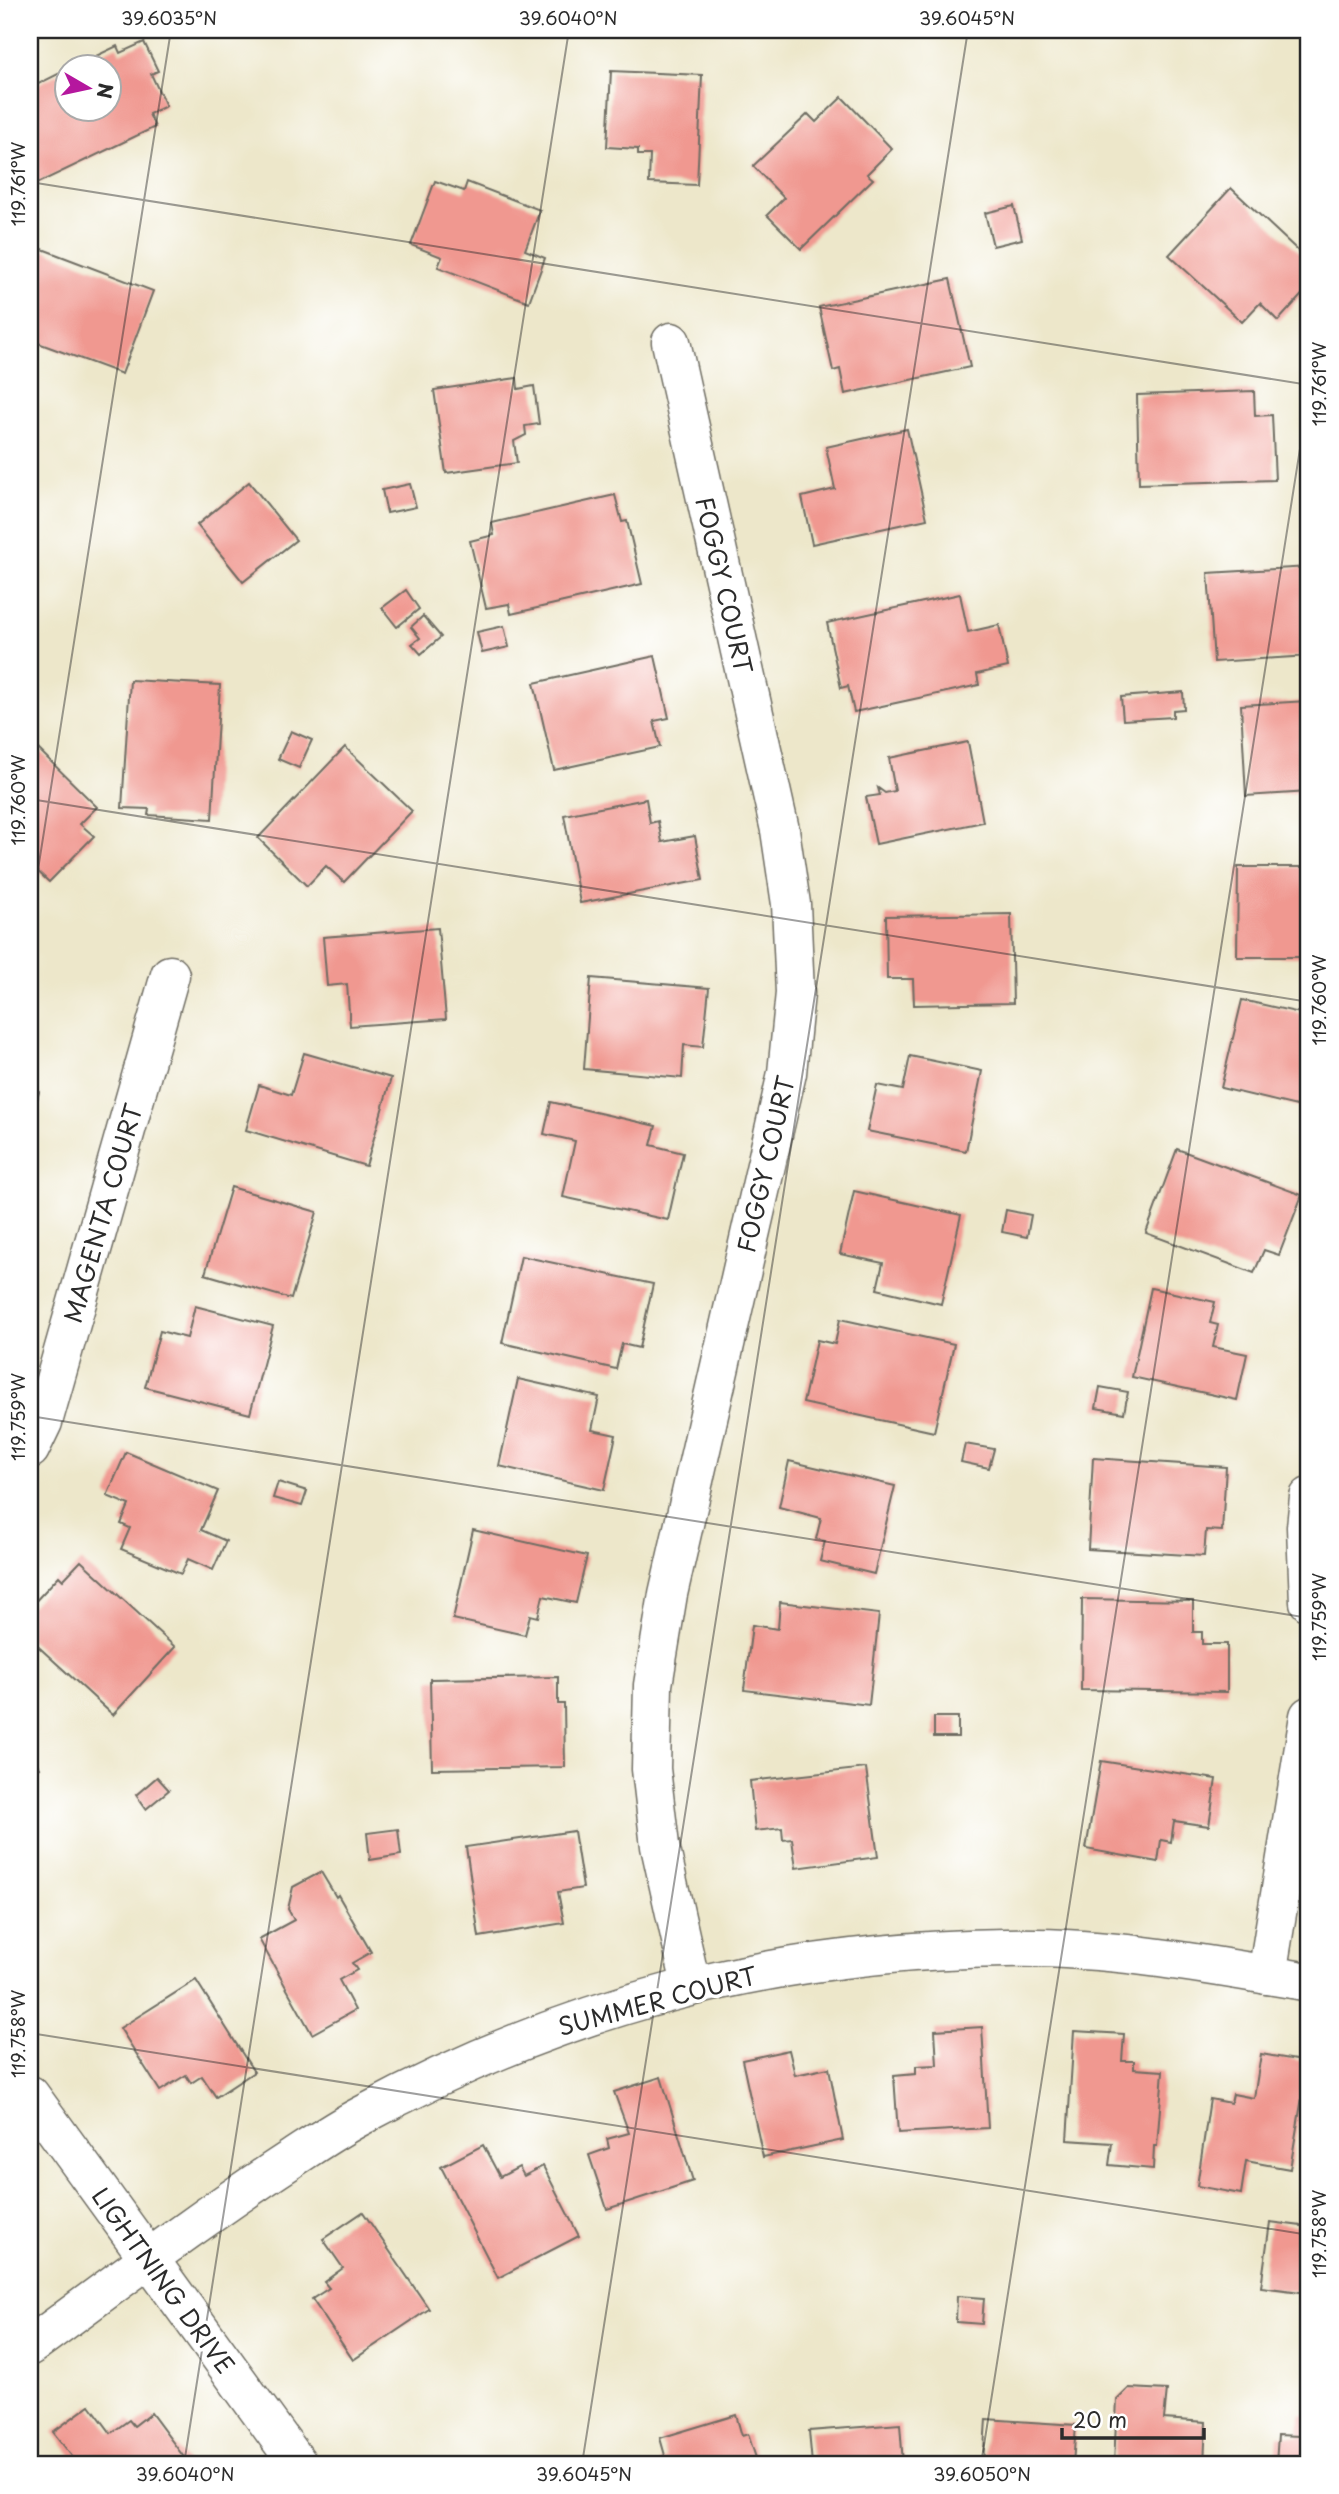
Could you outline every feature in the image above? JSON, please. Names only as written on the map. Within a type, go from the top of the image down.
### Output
[{"type":"street","name":"FOGGY COURT","points":[[671,342],[780,830],[791,904],[795,993],[787,1073],[668,1594],[653,1685],[651,1769],[660,1846],[691,1985]]},
{"type":"street","name":"MAGENTA COURT","points":[[30,1449],[43,1422],[170,975]]},
{"type":"street","points":[[1309,1497],[1309,1602]]},
{"type":"street","points":[[1268,1975],[1309,1716]]},
{"type":"street","name":"SUMMER COURT","points":[[30,2346],[250,2186],[358,2117],[468,2062],[570,2021],[691,1985],[764,1969],[886,1953],[1009,1948],[1135,1955],[1309,1982]]},
{"type":"street","name":"LIGHTNING DRIVE","points":[[30,2095],[298,2464]]},
{"type":"building","points":[[144,42],[158,71],[151,74],[166,106],[149,114],[155,127],[34,185],[30,175],[30,88],[52,77],[52,122],[122,122],[122,52]]},
{"type":"building","points":[[117,46],[120,52],[104,52]]},
{"type":"building","points":[[611,71],[702,75],[697,185],[649,183],[650,155],[638,155],[638,149],[607,147]]},
{"type":"building","points":[[842,97],[892,149],[867,174],[873,179],[801,249],[767,215],[784,198],[753,166],[808,114],[816,122]]},
{"type":"building","points":[[435,181],[464,191],[467,182],[540,210],[525,250],[545,258],[529,302],[438,267],[442,257],[411,245]]},
{"type":"building","points":[[1231,188],[1309,261],[1309,287],[1278,321],[1260,303],[1242,322],[1169,255]]},
{"type":"building","points":[[1014,206],[1022,239],[993,246],[985,213]]},
{"type":"building","points":[[37,247],[153,291],[122,374],[30,340],[30,266]]},
{"type":"building","points":[[950,279],[970,367],[845,394],[840,369],[833,371],[819,307]]},
{"type":"building","points":[[517,378],[518,389],[534,386],[539,424],[525,426],[526,435],[514,441],[517,463],[446,473],[434,390]]},
{"type":"building","points":[[1254,391],[1255,416],[1272,415],[1275,480],[1139,484],[1137,395]]},
{"type":"building","points":[[907,429],[927,519],[812,544],[802,497],[835,489],[826,447]]},
{"type":"building","points":[[249,482],[296,540],[243,582],[197,525]]},
{"type":"building","points":[[410,484],[416,507],[387,513],[382,490]]},
{"type":"building","points":[[615,495],[622,522],[627,521],[642,584],[511,614],[509,604],[486,608],[470,541],[494,535],[492,523]]},
{"type":"building","points":[[1309,567],[1309,656],[1214,662],[1208,573]]},
{"type":"building","points":[[406,590],[419,609],[397,627],[382,608]]},
{"type":"building","points":[[960,594],[968,632],[999,625],[1008,667],[977,674],[979,685],[854,712],[848,686],[841,688],[827,623]]},
{"type":"building","points":[[423,616],[441,637],[421,654],[412,644],[420,638],[411,627]]},
{"type":"building","points":[[504,626],[509,647],[482,653],[477,632]]},
{"type":"building","points":[[655,656],[669,718],[654,721],[660,747],[554,770],[534,683]]},
{"type":"building","points":[[130,680],[220,685],[212,819],[148,815],[149,809],[122,808]]},
{"type":"building","points":[[1183,692],[1184,709],[1173,710],[1173,717],[1123,720],[1121,697]]},
{"type":"building","points":[[1307,701],[1309,792],[1246,796],[1241,705]]},
{"type":"building","points":[[291,731],[312,740],[299,768],[278,759]]},
{"type":"building","points":[[30,741],[97,807],[80,824],[94,836],[49,882],[30,864]]},
{"type":"building","points":[[968,742],[983,822],[876,844],[866,797],[880,795],[878,788],[885,793],[895,791],[889,758]]},
{"type":"building","points":[[345,747],[412,811],[344,882],[326,866],[307,886],[258,838]]},
{"type":"building","points":[[646,799],[650,823],[658,821],[662,842],[695,836],[703,880],[580,903],[564,815]]},
{"type":"building","points":[[1238,867],[1309,867],[1309,957],[1237,957]]},
{"type":"building","points":[[1011,914],[1013,1003],[914,1005],[913,979],[887,979],[886,916]]},
{"type":"building","points":[[438,928],[446,1019],[350,1026],[347,984],[327,986],[323,937]]},
{"type":"building","points":[[591,978],[709,988],[703,1047],[684,1045],[682,1078],[584,1069]]},
{"type":"building","points":[[1242,1000],[1309,1015],[1309,1109],[1221,1088]]},
{"type":"building","points":[[304,1053],[391,1078],[366,1166],[246,1130],[259,1085],[291,1095]]},
{"type":"building","points":[[910,1056],[982,1071],[966,1151],[867,1131],[877,1085],[903,1090]]},
{"type":"building","points":[[39,1092],[31,1124],[30,1093]]},
{"type":"building","points":[[551,1102],[656,1126],[651,1145],[683,1153],[668,1220],[563,1197],[575,1141],[544,1134]]},
{"type":"building","points":[[1177,1149],[1302,1195],[1279,1255],[1264,1250],[1254,1273],[1146,1233]]},
{"type":"building","points":[[231,1187],[317,1212],[291,1299],[205,1274]]},
{"type":"building","points":[[854,1191],[961,1215],[941,1304],[877,1289],[883,1263],[840,1254]]},
{"type":"building","points":[[1006,1210],[1031,1215],[1027,1237],[1002,1232]]},
{"type":"building","points":[[521,1256],[653,1284],[639,1348],[622,1344],[616,1369],[502,1343]]},
{"type":"building","points":[[1151,1288],[1215,1302],[1210,1323],[1218,1325],[1213,1347],[1247,1354],[1237,1400],[1132,1377]]},
{"type":"building","points":[[195,1306],[273,1326],[250,1414],[145,1387],[160,1331],[187,1338]]},
{"type":"building","points":[[840,1319],[954,1344],[934,1432],[803,1403],[817,1340],[835,1344]]},
{"type":"building","points":[[518,1379],[599,1397],[592,1430],[616,1435],[604,1490],[499,1466]]},
{"type":"building","points":[[1100,1387],[1128,1392],[1124,1413],[1096,1408]]},
{"type":"building","points":[[965,1444],[994,1449],[989,1468],[961,1462]]},
{"type":"building","points":[[126,1452],[218,1491],[201,1530],[226,1541],[213,1570],[188,1559],[181,1574],[121,1549],[130,1528],[121,1524],[129,1505],[107,1496]]},
{"type":"building","points":[[1093,1458],[1226,1467],[1222,1531],[1206,1530],[1204,1556],[1088,1549]]},
{"type":"building","points":[[789,1461],[895,1486],[874,1574],[820,1561],[825,1541],[816,1539],[821,1518],[779,1507]]},
{"type":"building","points":[[278,1482],[307,1491],[302,1506],[273,1498]]},
{"type":"building","points":[[473,1530],[587,1556],[576,1603],[543,1596],[538,1617],[530,1615],[525,1635],[453,1619]]},
{"type":"building","points":[[81,1561],[175,1647],[113,1715],[30,1639],[30,1607],[59,1576],[63,1580]]},
{"type":"building","points":[[1082,1599],[1193,1601],[1193,1632],[1202,1632],[1202,1644],[1227,1644],[1227,1692],[1081,1690]]},
{"type":"building","points":[[780,1602],[879,1614],[869,1705],[744,1690],[752,1625],[778,1629]]},
{"type":"building","points":[[558,1677],[558,1704],[564,1704],[565,1767],[432,1769],[430,1679]]},
{"type":"building","points":[[934,1717],[958,1717],[958,1737],[934,1737]]},
{"type":"building","points":[[30,1755],[40,1768],[30,1775]]},
{"type":"building","points":[[1101,1761],[1216,1779],[1209,1826],[1174,1821],[1171,1842],[1161,1840],[1158,1862],[1086,1849]]},
{"type":"building","points":[[866,1768],[878,1857],[796,1868],[792,1839],[783,1840],[782,1828],[755,1831],[750,1781]]},
{"type":"building","points":[[157,1777],[169,1790],[146,1809],[136,1795]]},
{"type":"building","points":[[398,1829],[401,1855],[370,1860],[367,1833]]},
{"type":"building","points":[[574,1831],[583,1888],[558,1892],[564,1923],[479,1937],[466,1847]]},
{"type":"building","points":[[321,1872],[336,1897],[338,1895],[371,1952],[352,1963],[357,1970],[339,1980],[355,2010],[312,2034],[259,1939],[294,1920],[288,1909],[293,1887]]},
{"type":"building","points":[[196,1980],[254,2072],[216,2097],[202,2076],[191,2083],[186,2075],[160,2091],[120,2028]]},
{"type":"building","points":[[982,2027],[988,2128],[898,2133],[894,2076],[916,2074],[916,2066],[937,2065],[935,2030]]},
{"type":"building","points":[[1074,2031],[1124,2034],[1122,2061],[1134,2061],[1134,2069],[1163,2071],[1153,2169],[1109,2165],[1112,2143],[1067,2140]]},
{"type":"building","points":[[789,2050],[795,2075],[829,2068],[843,2140],[763,2157],[742,2060]]},
{"type":"building","points":[[1261,2054],[1308,2062],[1290,2169],[1246,2161],[1241,2194],[1197,2186],[1210,2099],[1231,2103],[1233,2094],[1254,2098]]},
{"type":"building","points":[[661,2077],[693,2181],[607,2209],[589,2155],[609,2148],[607,2139],[629,2133],[614,2092]]},
{"type":"building","points":[[483,2145],[500,2177],[519,2167],[524,2176],[543,2166],[579,2236],[498,2278],[441,2167]]},
{"type":"building","points":[[363,2212],[429,2309],[353,2360],[312,2299],[329,2288],[324,2282],[343,2268],[323,2239]]},
{"type":"building","points":[[1270,2222],[1309,2227],[1309,2293],[1261,2287]]},
{"type":"building","points":[[957,2296],[984,2298],[982,2324],[956,2322]]},
{"type":"building","points":[[1129,2388],[1167,2390],[1164,2419],[1206,2422],[1204,2464],[1114,2464],[1117,2400]]},
{"type":"building","points":[[90,2405],[111,2433],[129,2420],[134,2426],[151,2413],[189,2464],[78,2464],[53,2432]]},
{"type":"building","points":[[1300,2414],[1309,2414],[1309,2464],[1276,2464],[1278,2435],[1299,2436]]},
{"type":"building","points":[[736,2415],[742,2436],[748,2434],[758,2464],[660,2464],[659,2461],[666,2459],[660,2438]]},
{"type":"building","points":[[986,2419],[1076,2425],[1073,2464],[983,2464]]},
{"type":"building","points":[[900,2424],[903,2464],[812,2464],[809,2431]]}]
